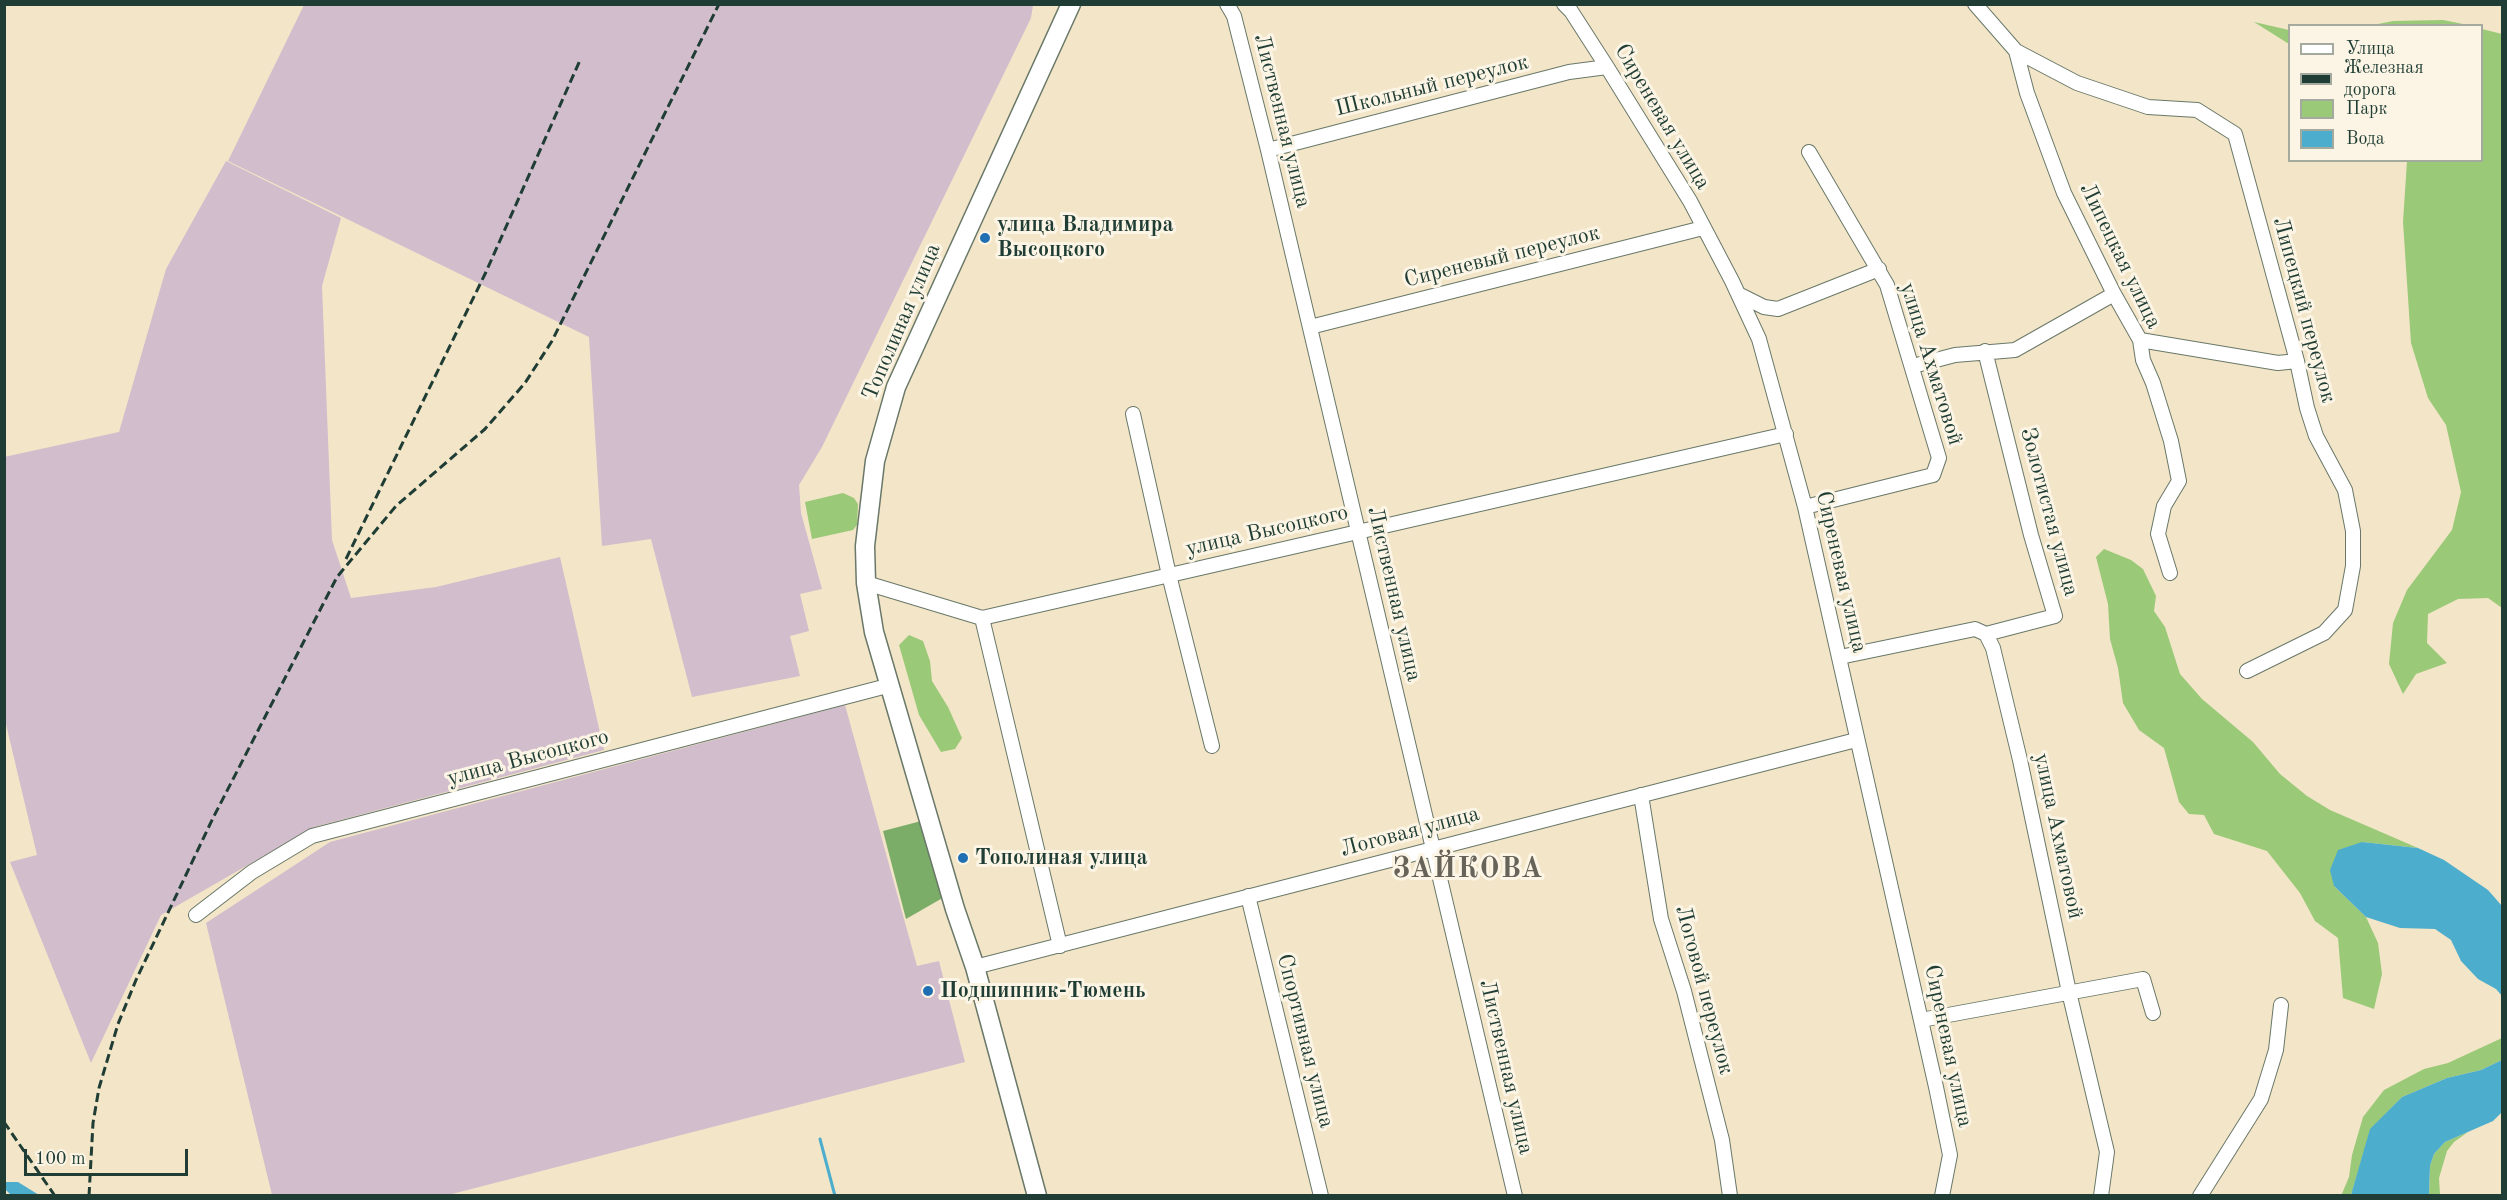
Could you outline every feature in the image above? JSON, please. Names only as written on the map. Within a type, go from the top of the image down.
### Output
[{"type":"main road","name":"Тополиная улица","points":[[1037,1196],[975,967],[955,909],[874,632],[866,583],[865,546],[875,461],[896,387],[1071,4]]},
{"type":"street","name":"Лиственная улица","points":[[1227,4],[1234,16],[1268,150],[1515,1196]]},
{"type":"street","name":"Сиреневая улица","points":[[1564,4],[1608,67],[1690,201],[1759,339],[1805,507],[1950,1155],[1942,1196]]},
{"type":"street","name":"Липецкая улица","points":[[1975,4],[2016,51],[2027,93],[2064,193],[2114,294],[2140,340],[2143,360],[2153,383],[2179,481],[2164,506],[2158,534],[2170,573]]},
{"type":"street","name":"Липецкий переулок","points":[[2016,51],[2077,83],[2148,107],[2197,110],[2235,134],[2297,361],[2307,408],[2316,436],[2345,490],[2352,531],[2353,566],[2345,610],[2324,633],[2247,672]]},
{"type":"street","name":"Школьный переулок","points":[[1268,150],[1569,72],[1608,67]]},
{"type":"street","name":"улица Ахматовой","points":[[1805,507],[1933,475],[1939,458],[1887,285],[1809,152]]},
{"type":"street","name":"Сиреневый переулок","points":[[1310,327],[1703,228]]},
{"type":"street","points":[[1738,294],[1764,306],[1778,309],[1879,269]]},
{"type":"street","points":[[1913,366],[1955,355],[2015,350],[2114,294]]},
{"type":"street","points":[[2140,340],[2278,363],[2297,361]]},
{"type":"street","name":"Золотистая улица","points":[[1985,351],[2031,535],[2055,616],[1986,634]]},
{"type":"street","points":[[1133,414],[1169,575],[1212,746]]},
{"type":"street","name":"улица Высоцкого","points":[[866,583],[982,618],[1786,434]]},
{"type":"street","points":[[982,618],[1060,946]]},
{"type":"street","points":[[1840,657],[1975,629],[1986,634]]},
{"type":"street","name":"улица Ахматовой","points":[[1986,634],[1993,648],[2023,771],[2107,1152],[2102,1196]]},
{"type":"street","name":"улица Высоцкого","points":[[196,915],[252,872],[312,836],[891,685]]},
{"type":"street","name":"Логовая улица","points":[[975,967],[1856,740]]},
{"type":"street","name":"Логовой переулок","points":[[1641,795],[1661,919],[1684,992],[1722,1140],[1730,1196]]},
{"type":"street","name":"Спортивная улица","points":[[1248,896],[1321,1196]]},
{"type":"street","points":[[1921,1020],[2144,979],[2153,1013]]},
{"type":"street","points":[[2200,1196],[2260,1099],[2276,1050],[2281,1005]]},
{"type":"shaded area","points":[[304,5],[1033,5],[1031,18],[822,447],[799,485],[801,513],[822,589],[800,594],[809,631],[790,636],[800,676],[692,697],[651,539],[602,546],[589,337],[228,161]]},
{"type":"shaded area","points":[[226,161],[341,218],[322,286],[332,540],[351,598],[436,587],[560,557],[604,750],[314,827],[161,915],[91,1063],[10,862],[37,855],[5,720],[4,457],[119,432],[166,269]]},
{"type":"shaded area","points":[[845,705],[917,966],[939,961],[965,1062],[448,1195],[272,1195],[206,923],[330,842]]},
{"type":"green space","points":[[2443,20],[2463,24],[2378,24],[2393,21]]},
{"type":"green space","points":[[2254,22],[2288,30],[2288,43]]},
{"type":"green space","points":[[2483,29],[2502,34],[2502,608],[2488,598],[2458,599],[2428,614],[2427,643],[2447,663],[2416,674],[2403,694],[2389,664],[2393,623],[2407,590],[2452,530],[2461,492],[2446,425],[2428,398],[2411,343],[2403,222],[2407,162],[2483,162]]},
{"type":"green space","points":[[843,493],[854,498],[858,504],[857,525],[853,530],[812,539],[805,502]]},
{"type":"green space","points":[[2104,549],[2131,560],[2143,569],[2156,596],[2154,611],[2165,627],[2180,674],[2202,699],[2253,742],[2280,774],[2307,796],[2330,810],[2418,848],[2362,842],[2334,886],[2366,917],[2378,943],[2382,974],[2374,1009],[2343,998],[2338,938],[2315,921],[2300,893],[2267,851],[2214,834],[2204,815],[2189,814],[2179,802],[2164,748],[2139,730],[2123,703],[2118,668],[2110,639],[2108,604],[2096,557]]},
{"type":"green space","points":[[909,635],[923,641],[930,661],[932,681],[948,707],[962,738],[955,749],[941,752],[919,715],[899,645]]},
{"type":"green space","points":[[925,820],[946,896],[906,919],[883,831]]},
{"type":"green space","points":[[2502,1038],[2502,1060],[2481,1070],[2447,1078],[2402,1097],[2371,1129],[2351,1195],[2341,1196],[2349,1177],[2352,1155],[2363,1117],[2384,1090],[2424,1069],[2448,1063]]},
{"type":"green space","points":[[2468,1132],[2454,1142],[2447,1151],[2439,1178],[2440,1195],[2429,1196],[2430,1166],[2434,1154],[2445,1142]]},
{"type":"water","points":[[2362,842],[2418,848],[2444,860],[2488,890],[2502,906],[2502,996],[2496,989],[2478,979],[2461,961],[2451,940],[2435,929],[2400,928],[2366,917],[2334,886],[2330,870],[2338,850]]},
{"type":"water","points":[[2502,1060],[2502,1112],[2493,1121],[2445,1142],[2434,1154],[2430,1166],[2429,1195],[2351,1195],[2370,1129],[2402,1097],[2447,1078],[2481,1070]]},
{"type":"water","points":[[4,1182],[18,1182],[39,1195],[11,1195],[5,1189]]},
{"type":"waterway","points":[[820,1139],[835,1196]]},
{"type":"railway","points":[[89,1196],[93,1123],[99,1088],[118,1024],[136,980],[213,818],[337,577],[396,506],[485,429],[525,383],[552,341],[719,4]]},
{"type":"railway","points":[[346,559],[486,272],[581,58]]},
{"type":"railway","points":[[4,1122],[55,1196]]},
{"type":"place","name":"улица Владимира Высоцкого","points":[[985,238]]},
{"type":"place","name":"Тополиная улица","points":[[963,858]]},
{"type":"place","name":"Подшипник-Тюмень","points":[[928,991]]},
{"type":"district","name":"ЗАЙКОВА","points":[[1468,870]]}]
